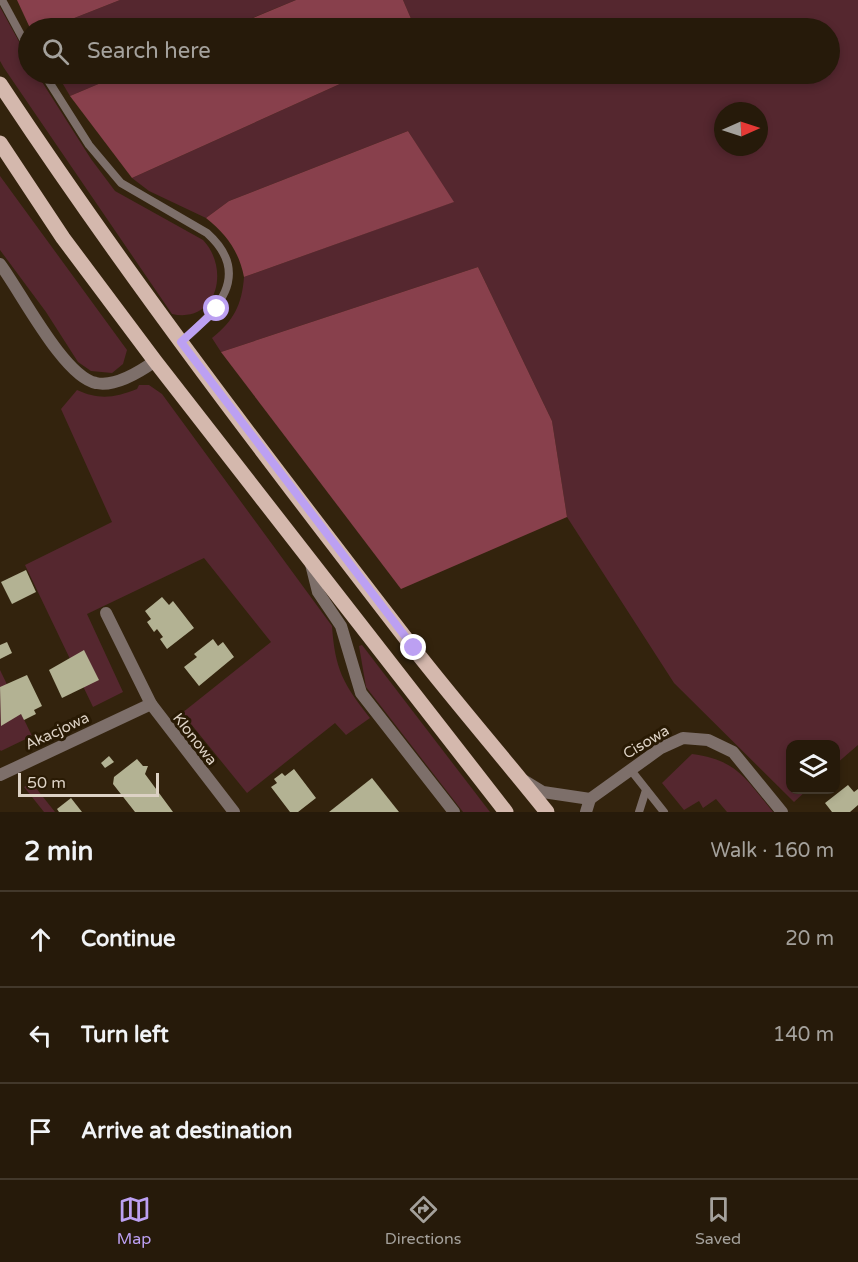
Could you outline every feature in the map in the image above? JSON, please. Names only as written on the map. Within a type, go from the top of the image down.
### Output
[{"type":"main road","points":[[0,84],[63,180],[181,342],[414,648],[547,812]]},
{"type":"main road","points":[[0,143],[63,238],[155,361],[506,812]]},
{"type":"street","points":[[0,264],[63,360],[86,379],[97,384],[109,383],[126,378],[155,361]]},
{"type":"street","points":[[311,563],[318,592],[341,626],[361,693],[454,812]]},
{"type":"street","name":"Klonowa","points":[[106,613],[151,704],[234,812]]},
{"type":"street","name":"Akacjowa","points":[[0,775],[151,704]]},
{"type":"street","name":"Cisowa","points":[[590,800],[661,748],[683,738],[708,740],[733,752],[782,812]]},
{"type":"street","points":[[521,779],[543,792],[590,800],[586,812]]},
{"type":"lane","points":[[2,0],[18,30]]},
{"type":"lane","points":[[50,84],[89,145],[120,183],[207,232],[224,254],[228,285],[224,298],[217,309],[181,342]]},
{"type":"lane","points":[[630,769],[664,812]]},
{"type":"lane","points":[[639,812],[646,790]]},
{"type":"shaded area","points":[[17,0],[120,0],[74,18],[25,18]]},
{"type":"shaded area","points":[[120,0],[296,0],[252,18],[74,18]]},
{"type":"shaded area","points":[[296,0],[403,0],[411,18],[253,18]]},
{"type":"shaded area","points":[[403,0],[858,0],[858,745],[840,761],[840,740],[786,740],[786,794],[803,794],[794,802],[674,683],[567,517],[552,421],[478,267],[221,352],[212,338],[220,332],[236,311],[244,277],[453,202],[408,131],[229,201],[206,218],[149,191],[132,178],[340,84],[840,84],[840,18],[411,18]]},
{"type":"shaded area","points":[[0,7],[18,40],[18,84],[43,84],[91,159],[115,191],[203,240],[211,252],[216,265],[215,291],[200,311],[188,315],[172,314],[0,61]]},
{"type":"shaded area","points":[[63,84],[98,84],[70,96]]},
{"type":"shaded area","points":[[98,84],[340,84],[132,178],[70,96]]},
{"type":"shaded area","points":[[408,131],[454,202],[244,277],[239,259],[231,244],[206,218],[229,201]]},
{"type":"shaded area","points":[[0,176],[127,350],[123,364],[112,373],[91,371],[78,362],[46,312],[0,250]]},
{"type":"shaded area","points":[[478,267],[552,421],[567,517],[401,589],[221,352]]},
{"type":"shaded area","points":[[139,385],[149,385],[162,394],[332,626],[335,654],[342,675],[370,718],[346,735],[335,723],[247,793],[182,713],[271,642],[204,558],[87,614],[123,692],[93,707],[25,565],[112,522],[61,409],[77,390],[107,397],[137,389]]},
{"type":"shaded area","points":[[362,645],[490,812],[463,812],[366,687],[359,646]]},
{"type":"shaded area","points":[[0,670],[32,736],[1,751],[0,750]]},
{"type":"shaded area","points":[[692,754],[720,761],[739,772],[773,812],[727,812],[716,799],[703,808],[699,801],[684,810],[662,783]]},
{"type":"shaded area","points":[[32,783],[55,812],[44,812],[24,787]]},
{"type":"building","points":[[26,570],[36,592],[12,604],[1,582]]},
{"type":"building","points":[[162,597],[169,605],[173,601],[194,628],[167,649],[160,639],[163,637],[157,629],[154,632],[147,622],[151,619],[145,611]]},
{"type":"building","points":[[213,639],[218,646],[223,642],[234,657],[199,686],[184,667],[197,657],[194,654]]},
{"type":"building","points":[[7,642],[12,653],[0,659],[0,645]]},
{"type":"building","points":[[84,650],[99,680],[62,698],[49,670]]},
{"type":"building","points":[[27,675],[42,706],[34,710],[36,714],[24,720],[21,714],[1,726],[0,687]]},
{"type":"building","points":[[109,756],[114,762],[105,768],[101,763]]},
{"type":"building","points":[[137,759],[143,766],[148,766],[145,774],[173,812],[135,812],[113,784],[114,777]]},
{"type":"building","points":[[294,769],[316,798],[298,812],[290,812],[271,787],[277,783],[274,779],[282,773],[285,776]]},
{"type":"building","points":[[372,778],[399,812],[329,812]]},
{"type":"building","points":[[848,785],[854,792],[858,789],[858,805],[850,812],[832,812],[825,803],[836,794],[840,794],[840,791]]},
{"type":"building","points":[[71,798],[82,812],[59,812],[57,809]]},
{"type":"route","points":[[217,309],[181,342],[340,554],[414,648]]}]
